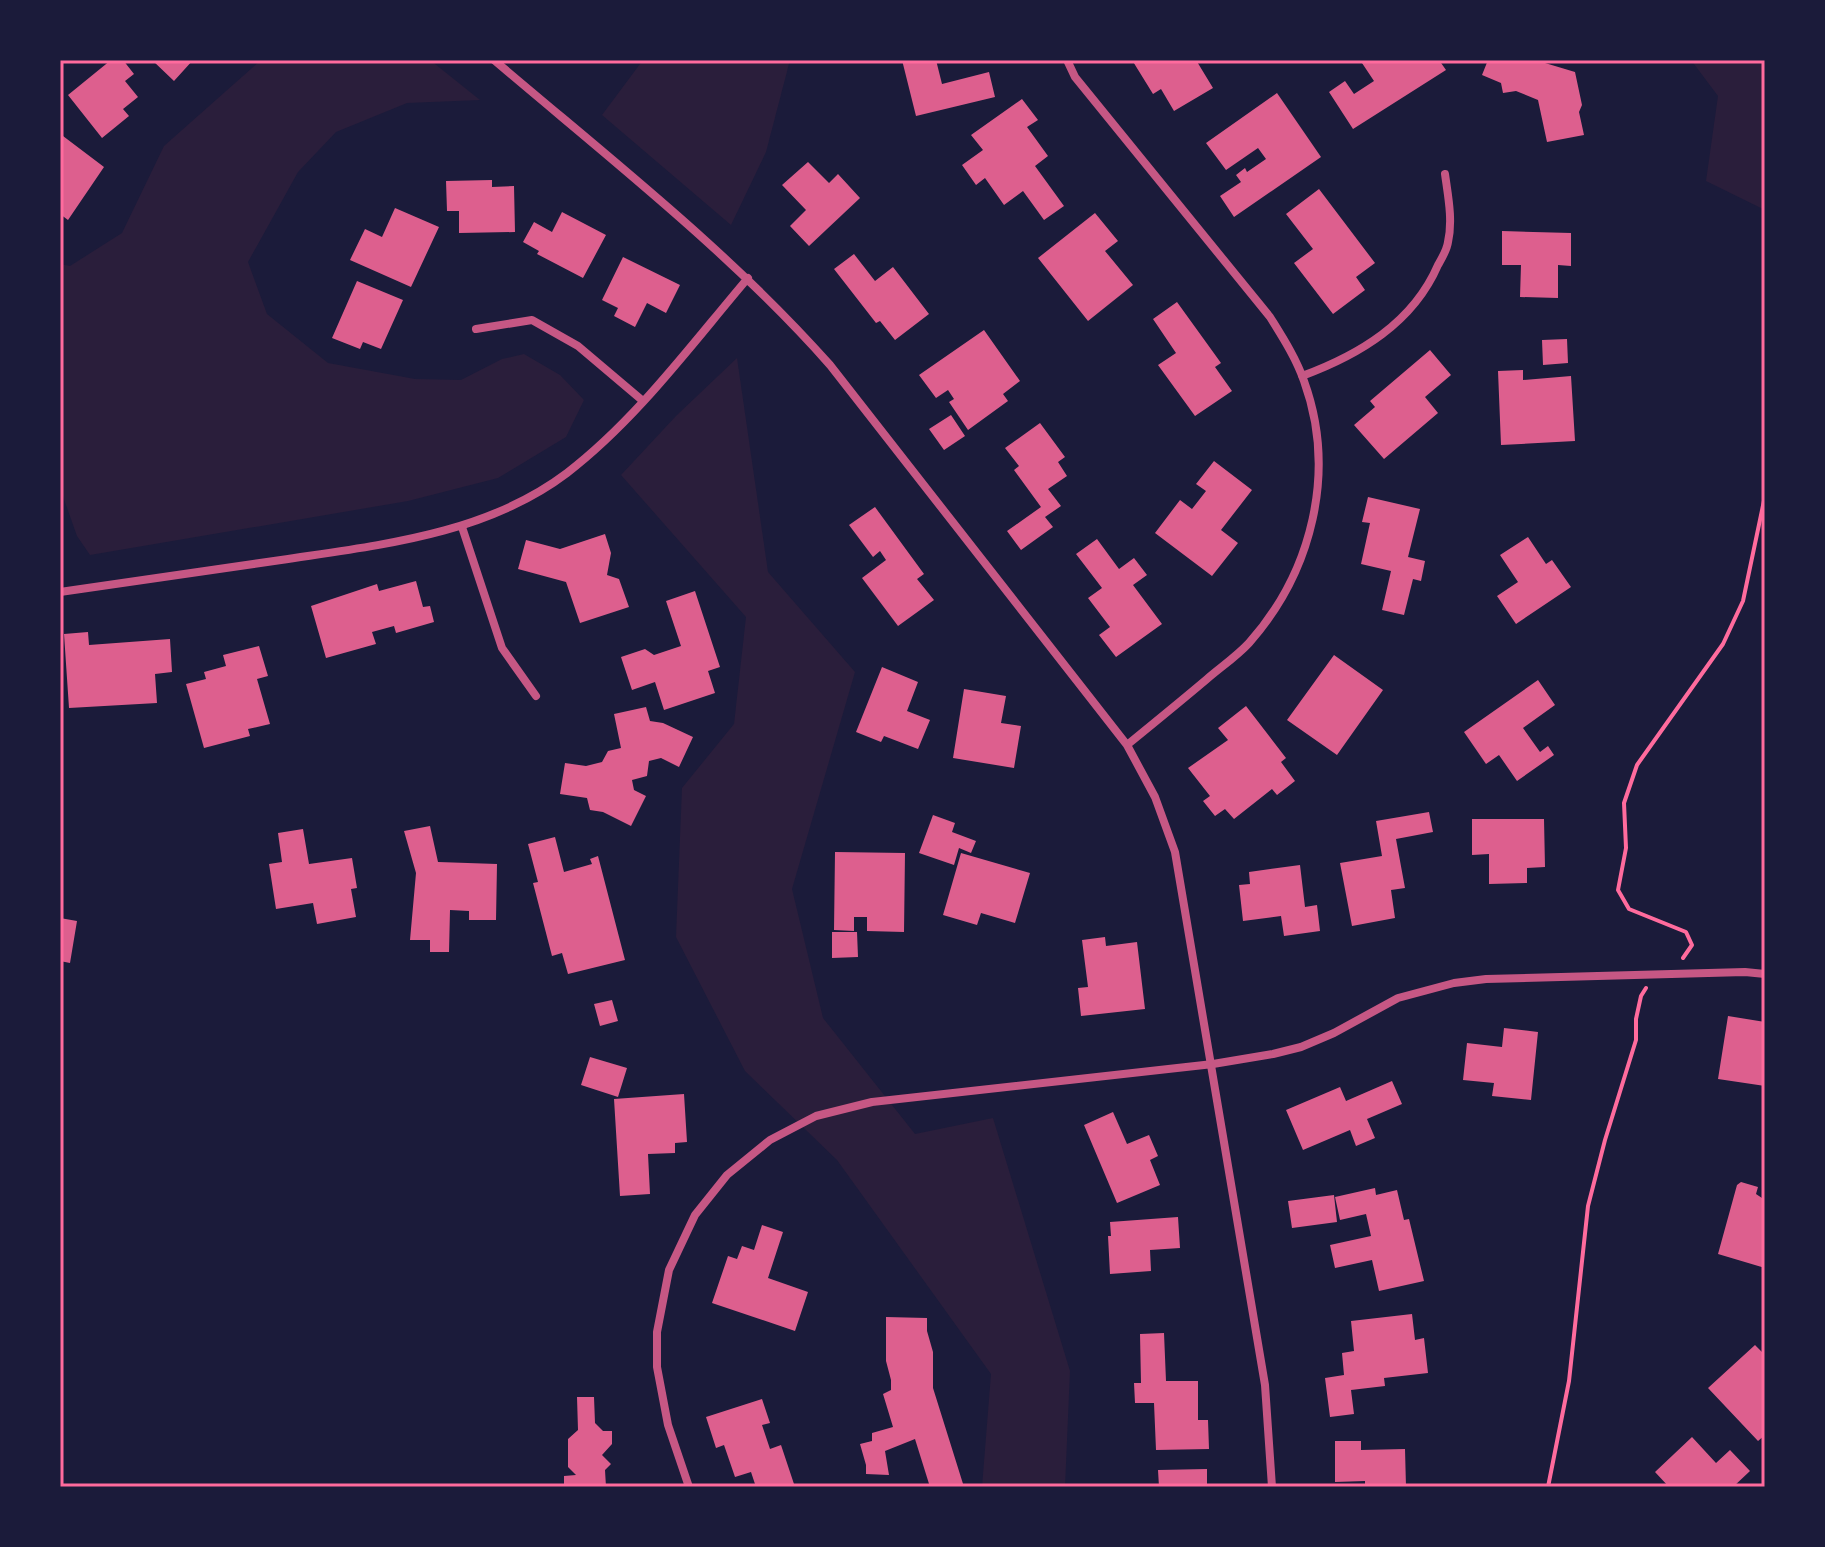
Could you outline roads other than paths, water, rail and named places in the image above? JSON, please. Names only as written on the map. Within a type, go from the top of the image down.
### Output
[{"type":"street","points":[[494,60],[748,278],[790,320],[830,365],[1127,745],[1155,797],[1175,852],[1265,1385],[1272,1487]]},
{"type":"street","points":[[1067,60],[1075,77],[1270,317],[1302,376],[1317,432],[1319,484],[1310,535],[1294,578],[1273,614],[1247,646],[1127,745]]},
{"type":"street","points":[[1302,376],[1372,344],[1403,318],[1428,288],[1448,243],[1450,216],[1445,174]]},
{"type":"street","points":[[60,592],[401,542],[462,527],[520,502],[565,475],[602,444],[748,278]]},
{"type":"street","points":[[476,329],[532,320],[578,346],[643,401]]},
{"type":"street","points":[[462,527],[502,648],[536,696]]},
{"type":"street","points":[[689,1487],[668,1425],[657,1367],[657,1332],[669,1270],[695,1215],[727,1175],[770,1140],[816,1116],[872,1102],[1213,1064],[1273,1054],[1301,1047],[1334,1033],[1398,998],[1454,983],[1486,979],[1655,974],[1765,974]]}]
